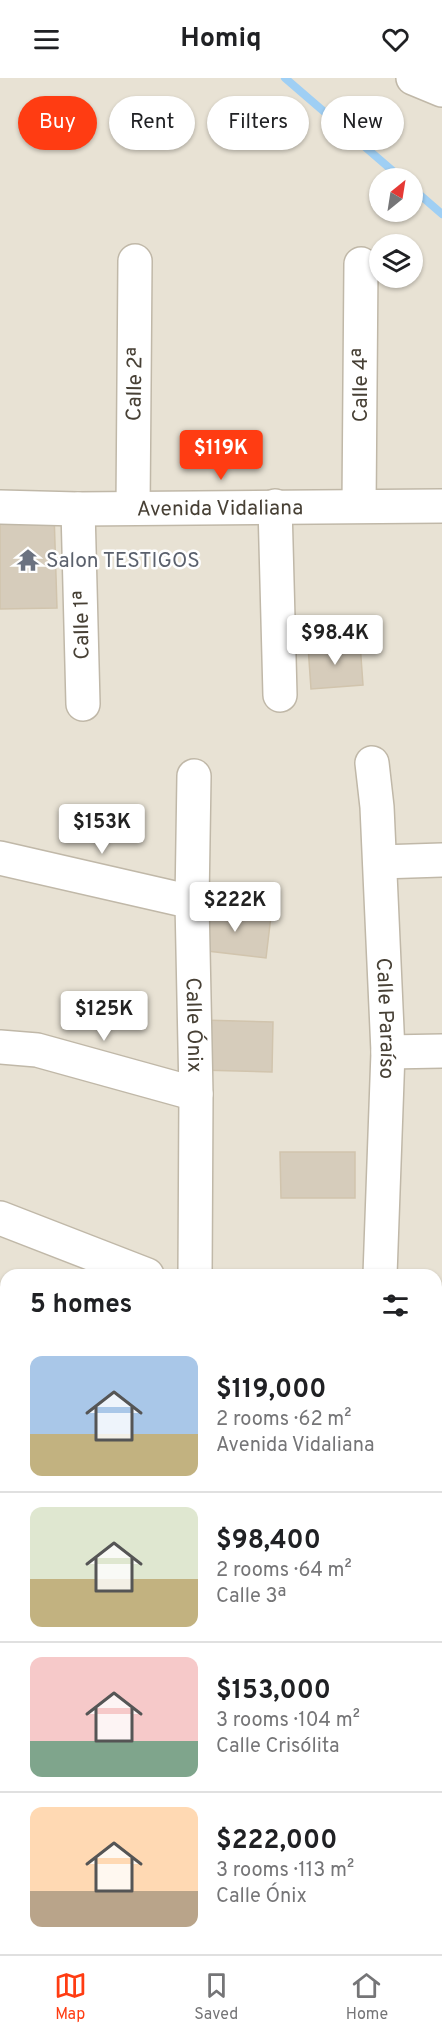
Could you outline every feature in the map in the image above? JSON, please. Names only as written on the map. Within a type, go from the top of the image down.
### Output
[{"type":"street","points":[[413,78],[442,90]]},
{"type":"street","name":"Calle 2ª","points":[[133,508],[135,261]]},
{"type":"street","name":"Calle 4ª","points":[[359,506],[361,264]]},
{"type":"street","points":[[275,506],[280,695]]},
{"type":"street","name":"Avenida Vidaliana","points":[[0,507],[78,509],[442,506]]},
{"type":"street","name":"Calle 1ª","points":[[78,509],[83,704]]},
{"type":"street","name":"Calle Paraíso","points":[[372,763],[377,807],[388,1052],[380,1269]]},
{"type":"street","name":"Calle Ónix","points":[[194,776],[192,902],[196,1094],[195,1269]]},
{"type":"street","points":[[0,858],[192,902]]},
{"type":"street","points":[[380,862],[442,860]]},
{"type":"street","points":[[0,1047],[37,1050],[196,1094]]},
{"type":"street","points":[[388,1052],[442,1051]]},
{"type":"street","points":[[0,1218],[132,1269]]},
{"type":"shaded area","points":[[0,78],[442,78],[442,1269],[0,1269]]},
{"type":"building","name":"Salon TESTIGOS","points":[[54,512],[57,608],[0,609],[0,513]]},
{"type":"building","points":[[360,643],[363,685],[311,689],[308,646]]},
{"type":"building","points":[[204,908],[271,916],[266,958],[199,950]]},
{"type":"building","points":[[201,1020],[273,1022],[272,1072],[200,1070]]},
{"type":"building","points":[[280,1152],[355,1152],[355,1198],[281,1198]]},
{"type":"waterway","points":[[285,78],[389,168]]},
{"type":"waterway","points":[[423,198],[442,214]]},
{"type":"place","name":"Salon TESTIGOS","points":[[28,560]]}]
